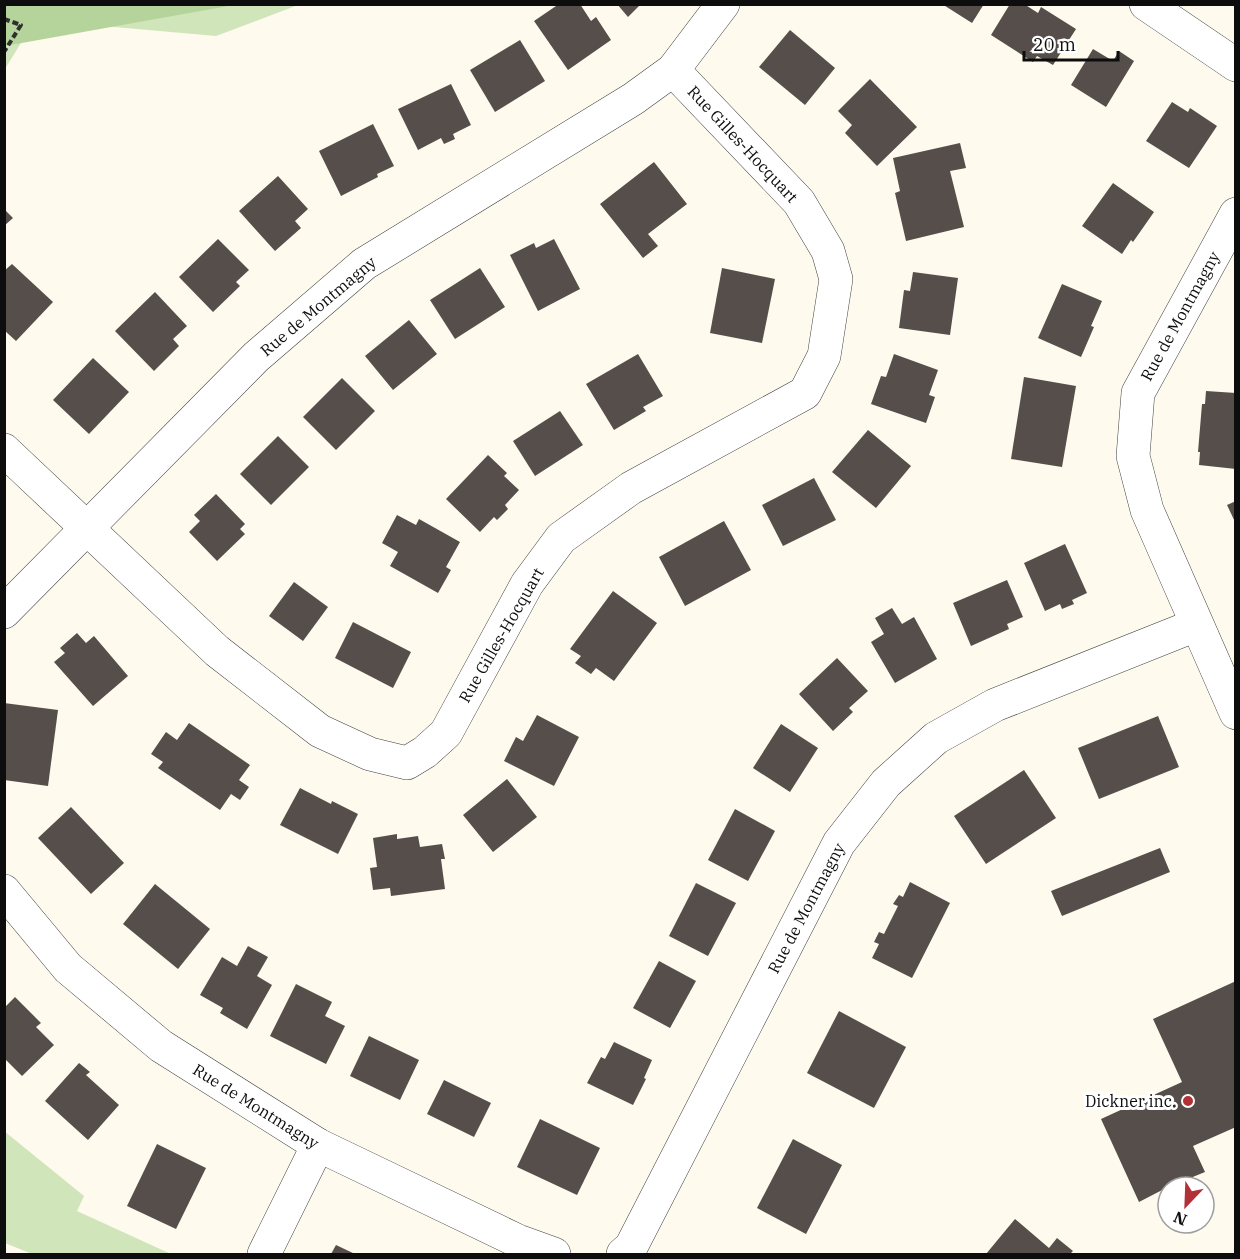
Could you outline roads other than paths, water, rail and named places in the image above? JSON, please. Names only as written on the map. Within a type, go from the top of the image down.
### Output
[{"type":"street","name":"Rue de Montmagny","points":[[4,612],[256,357],[364,264],[633,99],[673,70],[723,4]]},
{"type":"street","points":[[1146,4],[1236,65]]},
{"type":"street","name":"Rue Gilles-Hocquart","points":[[4,450],[217,651],[320,731],[370,754],[407,763],[425,752],[446,733],[527,584],[561,538],[631,488],[805,393],[824,356],[836,279],[828,251],[799,201],[673,70]]},
{"type":"street","name":"Rue de Montmagny","points":[[1236,214],[1138,393],[1133,456],[1147,510],[1236,713]]},
{"type":"street","name":"Rue de Montmagny","points":[[623,1254],[631,1247],[839,843],[886,783],[936,738],[994,705],[1196,624]]},
{"type":"street","name":"Rue de Montmagny","points":[[4,891],[68,968],[161,1046],[318,1145],[518,1241],[554,1254]]},
{"type":"street","points":[[264,1254],[318,1145]]},
{"type":"place","name":"Dickner inc.","points":[[1188,1101]]}]
